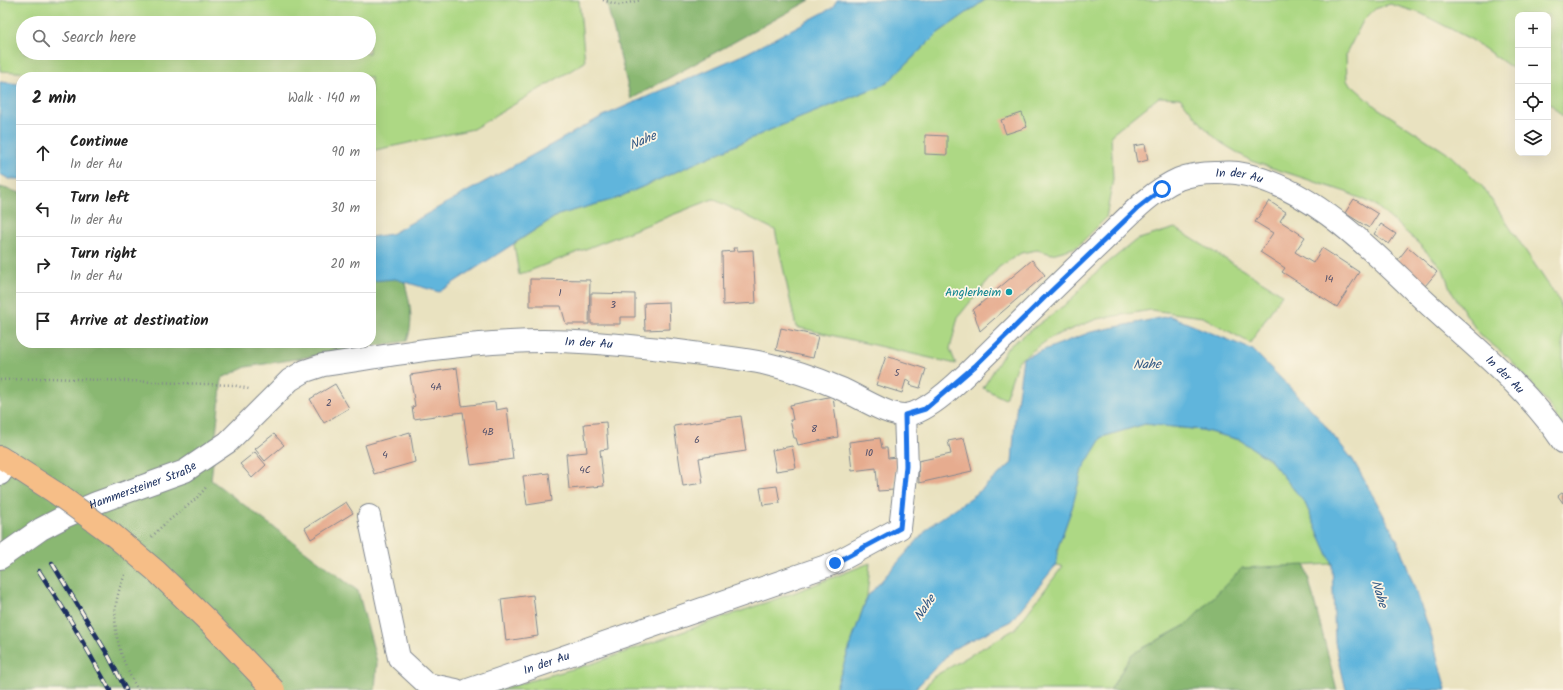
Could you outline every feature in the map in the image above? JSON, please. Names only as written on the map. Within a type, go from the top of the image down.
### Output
[{"type":"main road","points":[[3,464],[56,493],[112,534],[156,571],[209,622],[274,690]]},
{"type":"street","name":"In der Au","points":[[272,397],[290,380],[305,371],[323,365],[452,347],[510,342],[565,340],[614,343],[762,363],[800,372],[842,389],[886,410],[905,415],[925,409],[975,366],[1138,208],[1162,189],[1180,179],[1205,173],[1236,173],[1288,190],[1309,201],[1340,223],[1513,382],[1539,409],[1563,442]]},
{"type":"street","name":"Hammersteiner Straße","points":[[0,558],[41,529],[64,517],[96,503],[185,472],[228,442],[272,397]]},
{"type":"street","name":"In der Au","points":[[468,690],[835,563],[900,528],[906,466],[905,415]]},
{"type":"street","points":[[370,516],[399,658],[427,684],[456,690]]},
{"type":"path","points":[[603,0],[619,5],[641,0]]},
{"type":"path","points":[[0,380],[50,378],[233,385],[272,397]]},
{"type":"green space","points":[[0,0],[579,0],[585,62],[473,129],[376,150],[376,72],[0,71]]},
{"type":"green space","points":[[606,0],[810,0],[631,99]]},
{"type":"green space","points":[[985,0],[1563,0],[1563,117],[1551,104],[1551,12],[1515,12],[1515,70],[1472,40],[1420,13],[1390,4],[1375,9],[1363,21],[1346,54],[1347,81],[1376,107],[1450,155],[1482,186],[1560,302],[1563,320],[1563,427],[1546,401],[1509,358],[1479,334],[1451,291],[1443,269],[1414,239],[1375,205],[1346,192],[1251,161],[1220,142],[1206,129],[1180,98],[1159,97],[1111,135],[1113,179],[1106,218],[1077,247],[1052,254],[1037,250],[1021,253],[999,267],[958,317],[950,349],[956,364],[796,327],[775,230],[713,199],[519,275],[514,244],[558,215],[615,199],[770,130],[887,83],[938,33]]},
{"type":"green space","points":[[0,187],[16,192],[16,348],[364,348],[246,367],[222,378],[211,480],[358,591],[377,662],[375,690],[0,690]]},
{"type":"green space","points":[[1175,228],[1282,294],[1250,343],[1203,317],[1151,310],[1097,319],[1052,337],[1018,361],[1005,399],[983,388],[1008,347],[1070,301],[1094,274],[1136,240]]},
{"type":"green space","points":[[376,274],[403,276],[411,316],[411,324],[407,341],[376,346]]},
{"type":"green space","points":[[1145,424],[1202,430],[1240,440],[1270,460],[1305,503],[1332,564],[1242,569],[1186,625],[1132,654],[1110,690],[923,690],[933,677],[1015,629],[1063,566],[1056,565],[1058,547],[1072,508],[1082,469],[1102,437]]},
{"type":"green space","points":[[870,563],[867,597],[835,690],[497,690],[594,663],[793,593]]},
{"type":"green space","points":[[1305,565],[1337,690],[1110,690],[1132,654],[1186,625],[1242,568]]},
{"type":"water","name":"Nahe","points":[[837,0],[985,0],[938,33],[887,83],[770,130],[615,199],[558,215],[439,292],[395,279],[376,281],[376,236],[391,234],[601,117],[747,53],[832,8]]},
{"type":"water","points":[[0,82],[16,84],[16,179],[9,179],[0,174]]},
{"type":"water","name":"Nahe","points":[[1170,316],[1253,350],[1314,412],[1353,460],[1397,539],[1430,631],[1446,690],[1346,690],[1335,642],[1332,564],[1305,503],[1270,460],[1240,440],[1202,430],[1145,424],[1102,437],[1082,470],[1072,508],[1058,547],[1056,565],[1011,621],[953,649],[914,690],[835,690],[867,597],[931,525],[975,495],[1012,463],[1015,419],[1023,358],[1091,332]]},
{"type":"building","points":[[1022,113],[1027,127],[1006,134],[1001,120]]},
{"type":"building","points":[[925,135],[947,136],[947,155],[925,154]]},
{"type":"building","points":[[1145,144],[1148,160],[1137,163],[1134,146]]},
{"type":"building","points":[[1354,199],[1378,214],[1369,228],[1345,213]]},
{"type":"building","points":[[1269,201],[1286,212],[1280,221],[1305,237],[1295,252],[1313,263],[1322,248],[1359,272],[1337,307],[1282,272],[1285,268],[1260,252],[1273,233],[1255,222]]},
{"type":"building","points":[[1381,224],[1396,234],[1389,244],[1374,234]]},
{"type":"building","points":[[1408,247],[1437,272],[1425,286],[1396,262]]},
{"type":"building","points":[[733,248],[737,248],[737,251],[753,250],[756,303],[723,305],[722,252],[734,251]]},
{"type":"building","name":"Anglerheim","points":[[1032,260],[1045,275],[980,331],[973,310]]},
{"type":"building","points":[[530,279],[590,280],[589,324],[566,324],[561,306],[530,306]]},
{"type":"building","points":[[591,293],[635,294],[635,317],[620,317],[620,324],[591,324]]},
{"type":"building","points":[[669,302],[670,329],[645,330],[644,303]]},
{"type":"building","points":[[781,328],[818,336],[813,358],[776,350]]},
{"type":"building","points":[[886,356],[926,369],[920,388],[910,385],[911,382],[906,380],[902,393],[876,385]]},
{"type":"building","points":[[457,368],[462,406],[495,402],[496,410],[507,408],[513,459],[471,465],[463,412],[414,419],[412,407],[415,406],[410,375]]},
{"type":"building","points":[[335,384],[349,408],[324,423],[310,399]]},
{"type":"building","points":[[833,396],[838,437],[798,445],[796,438],[794,438],[790,420],[793,420],[790,405]]},
{"type":"building","points":[[741,416],[746,451],[699,458],[703,483],[683,486],[674,426]]},
{"type":"building","points":[[606,422],[608,449],[600,450],[604,486],[569,489],[566,454],[587,452],[584,424]]},
{"type":"building","points":[[410,432],[415,462],[374,474],[365,445]]},
{"type":"building","points":[[274,434],[284,445],[265,461],[255,449]]},
{"type":"building","points":[[880,438],[882,448],[887,448],[888,458],[897,457],[894,490],[878,491],[876,468],[852,471],[849,442]]},
{"type":"building","points":[[964,438],[972,471],[919,483],[918,461],[951,454],[948,441]]},
{"type":"building","points":[[792,446],[796,468],[776,471],[772,450]]},
{"type":"building","points":[[255,452],[266,465],[252,478],[240,464]]},
{"type":"building","points":[[549,473],[552,501],[527,505],[523,476]]},
{"type":"building","points":[[777,486],[780,503],[763,505],[760,488]]},
{"type":"building","points":[[1563,492],[1563,503],[1558,496]]},
{"type":"building","points":[[346,502],[353,513],[311,539],[305,528]]},
{"type":"building","points":[[533,595],[538,636],[506,641],[501,599]]},
{"type":"railway","points":[[52,563],[108,655],[126,690]]},
{"type":"railway","points":[[39,571],[68,616],[110,690]]},
{"type":"place","name":"Anglerheim","points":[[1009,292]]},
{"type":"route","points":[[835,563],[900,528],[906,466],[905,415],[925,409],[946,392],[975,366],[1138,208],[1162,189]]}]
